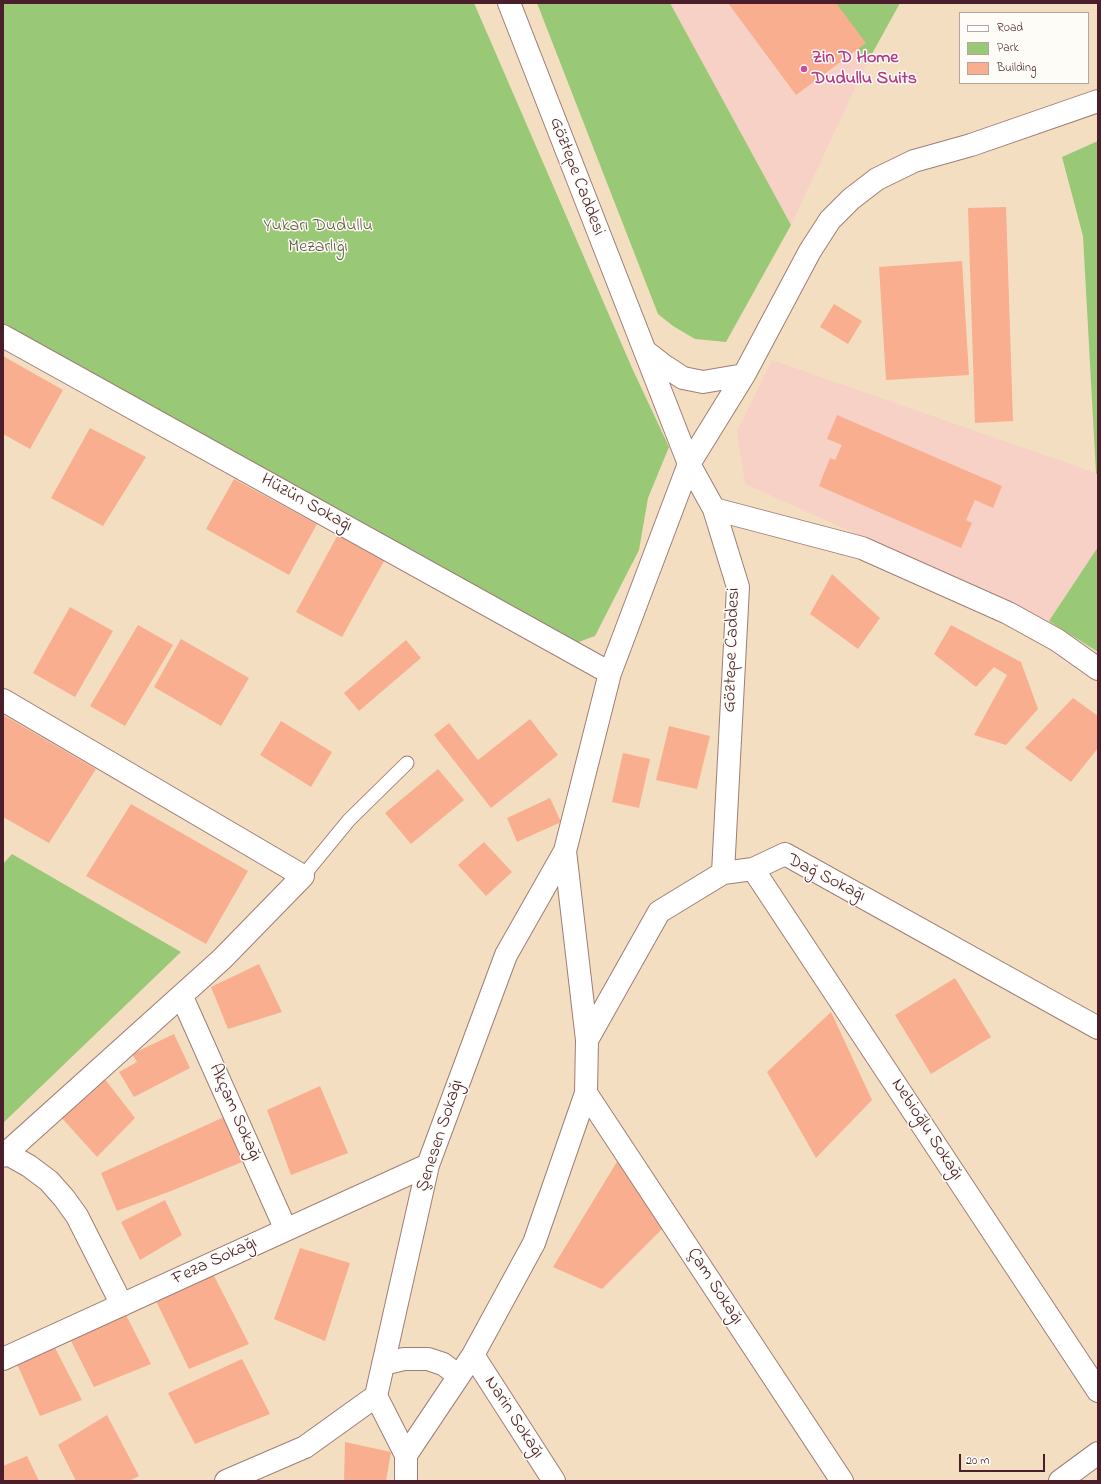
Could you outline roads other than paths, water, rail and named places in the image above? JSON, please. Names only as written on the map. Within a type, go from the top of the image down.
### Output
[{"type":"street","name":"Göztepe Caddesi","points":[[509,3],[689,464],[714,509],[738,587],[722,872]]},
{"type":"street","points":[[406,1456],[473,1355],[534,1243],[586,1093],[587,1040],[565,851],[610,673],[689,464],[744,375],[810,251],[830,220],[851,199],[877,179],[914,161],[971,145],[1098,101]]},
{"type":"street","name":"Hüzün Sokağı","points":[[3,336],[610,673]]},
{"type":"street","points":[[644,350],[683,378],[703,382],[744,375]]},
{"type":"street","points":[[714,509],[862,548],[1008,613],[1057,640],[1098,668]]},
{"type":"street","points":[[3,700],[302,876],[222,959],[182,997],[5,1155],[29,1166],[49,1182],[64,1198],[77,1216],[122,1305]]},
{"type":"street","name":"Şenesen Sokağı","points":[[376,1396],[428,1165],[506,955],[565,851]]},
{"type":"street","name":"Dağ Sokağı","points":[[587,1040],[658,912],[722,872],[753,869],[785,854],[1098,1028]]},
{"type":"street","name":"Nebioğlu Sokağı","points":[[753,869],[1098,1391]]},
{"type":"street","name":"Akçam Sokağı","points":[[182,997],[286,1230]]},
{"type":"street","name":"Çam Sokağı","points":[[586,1093],[842,1481]]},
{"type":"street","name":"Feza Sokağı","points":[[3,1359],[428,1165]]},
{"type":"street","name":"Narin Sokağı","points":[[473,1355],[554,1481]]},
{"type":"street","points":[[383,1364],[404,1358],[428,1359],[443,1364],[459,1376]]},
{"type":"street","points":[[226,1481],[305,1447],[376,1396],[406,1456],[406,1481]]},
{"type":"street","points":[[1060,1481],[1098,1453]]},
{"type":"lane","points":[[302,876],[349,820],[407,763]]},
{"type":"place","name":"Zin D Home Dudullu Suits","points":[[804,69]]},
{"type":"park label","name":"Yukarı Dudullu Mezarlığı","points":[[318,237]]}]
